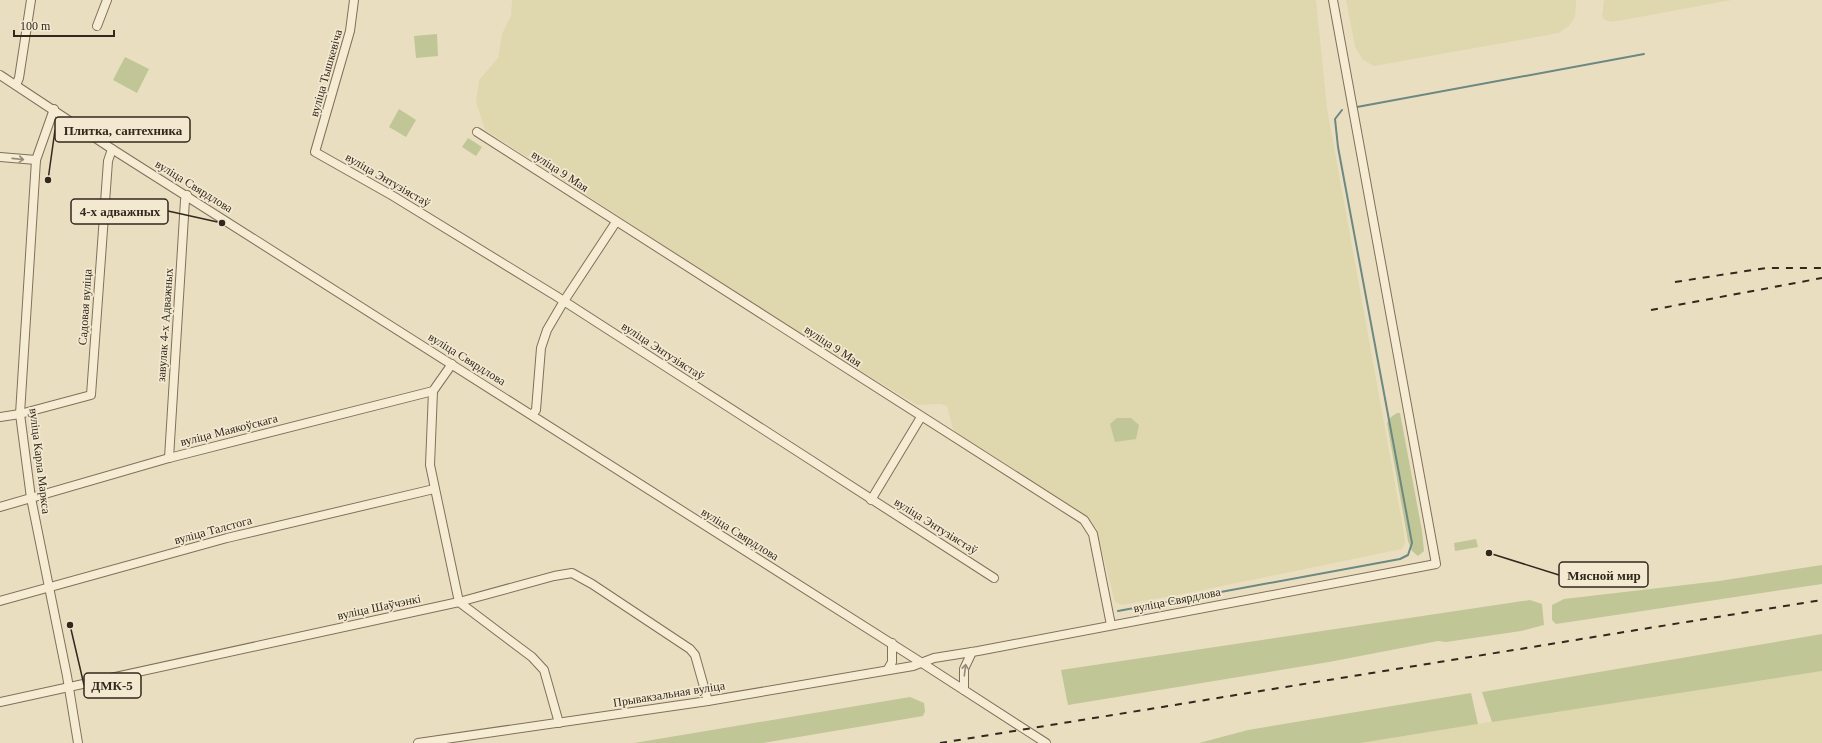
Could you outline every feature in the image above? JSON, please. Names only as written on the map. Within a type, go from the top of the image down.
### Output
[{"type":"street","points":[[16,85],[19,78],[31,0]]},
{"type":"street","points":[[97,26],[107,0]]},
{"type":"street","name":"вуліца Тышкевіча","points":[[315,152],[350,31],[354,0]]},
{"type":"street","name":"вуліца Свярдлова","points":[[922,663],[934,658],[1436,564],[1333,0]]},
{"type":"street","name":"вуліца Свярдлова","points":[[0,75],[54,109],[112,149],[187,195],[892,643],[1046,743]]},
{"type":"street","name":"вуліца Карла Маркса","points":[[54,109],[36,160],[20,414],[31,498],[69,687],[78,743]]},
{"type":"street","name":"вуліца 9 Мая","points":[[478,132],[616,222],[1084,520],[1093,534],[1111,625]]},
{"type":"street","name":"Садовая вуліца","points":[[20,414],[91,395],[108,161],[112,149]]},
{"type":"street","name":"вуліца Энтузіястаў","points":[[315,152],[393,196],[564,301],[994,578]]},
{"type":"street","points":[[0,157],[36,160]]},
{"type":"street","name":"завулак 4-х Адважных","points":[[169,458],[184,200],[187,195]]},
{"type":"street","points":[[532,415],[536,410],[542,348],[547,330],[564,301],[616,222]]},
{"type":"street","points":[[452,364],[433,390],[430,465],[459,602],[466,610],[532,657],[544,670],[559,723]]},
{"type":"street","name":"вуліца Маякоўскага","points":[[0,507],[169,458],[433,390]]},
{"type":"street","points":[[0,417],[20,414]]},
{"type":"street","points":[[871,500],[921,417]]},
{"type":"street","name":"вуліца Талстога","points":[[0,601],[227,538],[434,489]]},
{"type":"street","name":"вуліца Шаўчэнкі","points":[[0,702],[459,602],[554,576],[572,573],[592,584],[690,649],[695,655],[708,701]]},
{"type":"street","points":[[888,669],[892,662],[892,643]]},
{"type":"street","points":[[964,690],[964,669],[972,652]]},
{"type":"street","name":"Прывакзальная вуліца","points":[[418,743],[708,701],[922,663]]},
{"type":"shaded area","points":[[512,0],[1316,0],[1327,108],[1404,533],[1405,543],[1402,549],[1193,592],[1122,605],[1115,602],[1096,528],[1088,518],[958,435],[953,429],[947,406],[940,404],[917,405],[828,351],[485,130],[476,102],[479,80],[498,58],[502,34],[511,16]]},
{"type":"shaded area","points":[[1346,0],[1576,0],[1576,5],[1575,17],[1569,26],[1559,33],[1374,66],[1363,60],[1355,47]]},
{"type":"shaded area","points":[[1604,0],[1732,0],[1612,22],[1605,20],[1602,16]]},
{"type":"shaded area","points":[[1822,671],[1822,743],[1361,743],[1617,701]]},
{"type":"green space","points":[[437,34],[438,56],[416,58],[414,36]]},
{"type":"green space","points":[[125,57],[149,69],[137,93],[113,80]]},
{"type":"green space","points":[[399,109],[416,120],[406,137],[389,127]]},
{"type":"green space","points":[[468,138],[482,147],[476,156],[462,147]]},
{"type":"green space","points":[[1397,413],[1400,413],[1422,531],[1424,551],[1418,556],[1412,551],[1408,541],[1387,423],[1391,417]]},
{"type":"green space","points":[[1117,418],[1131,418],[1139,425],[1136,439],[1115,442],[1110,424]]},
{"type":"green space","points":[[1476,539],[1478,547],[1455,551],[1454,543]]},
{"type":"green space","points":[[1822,565],[1822,584],[1556,624],[1552,620],[1552,605],[1564,599],[1719,581]]},
{"type":"green space","points":[[1530,600],[1542,604],[1544,625],[1521,631],[1446,642],[1438,641],[1329,662],[1068,705],[1061,670]]},
{"type":"green space","points":[[1822,634],[1822,671],[1492,722],[1482,692]]},
{"type":"green space","points":[[1471,693],[1478,724],[1361,743],[1199,743],[1248,730]]},
{"type":"green space","points":[[910,697],[924,703],[925,711],[923,716],[763,743],[634,743]]},
{"type":"waterway","points":[[1357,107],[1644,54]]},
{"type":"waterway","points":[[1118,611],[1400,559],[1408,555],[1412,543],[1338,147],[1335,119],[1342,110]]},
{"type":"railway","points":[[1675,282],[1766,268],[1822,268]]},
{"type":"railway","points":[[1651,310],[1822,278]]},
{"type":"railway","points":[[940,743],[1822,600]]},
{"type":"place","name":"Плитка, сантехника","points":[[48,180]]},
{"type":"place","name":"4-х адважных","points":[[222,223]]},
{"type":"place","name":"Мясной мир","points":[[1489,553]]},
{"type":"place","name":"ДМК-5","points":[[70,625]]}]
